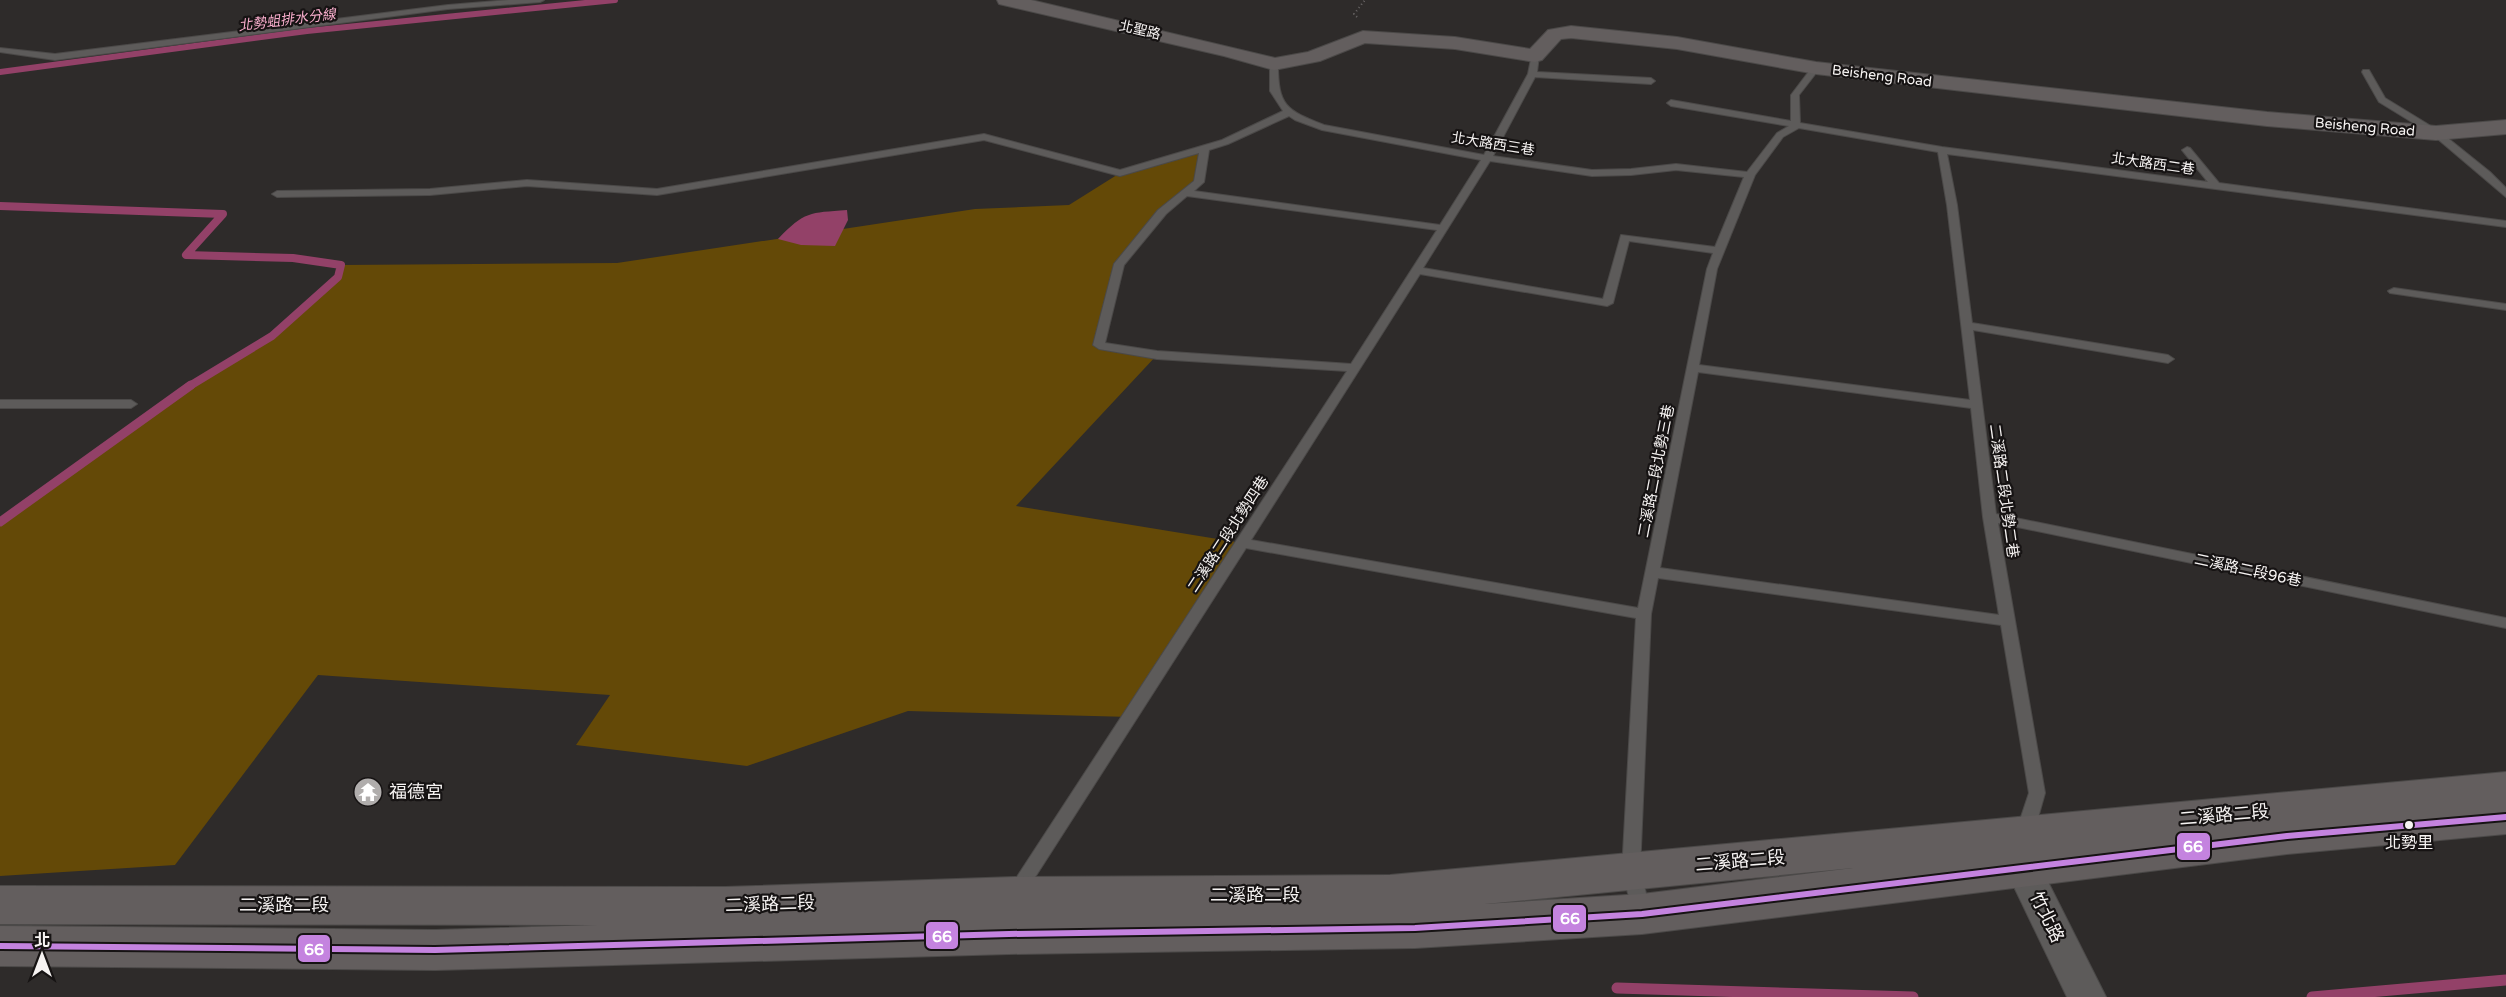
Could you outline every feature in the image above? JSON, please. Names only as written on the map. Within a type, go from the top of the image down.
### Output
[{"type":"main road","name":"北聖路","points":[[1006,0],[1217,48],[1274,64]]},
{"type":"main road","name":"Beisheng Road","points":[[1533,65],[1555,34],[1571,32],[1677,43],[1816,68],[2255,118],[2436,133],[2506,127]]},
{"type":"main road","points":[[1274,64],[1312,57],[1363,37],[1455,43],[1533,65]]},
{"type":"main road","name":"二溪路二段","points":[[0,905],[726,906],[1415,928],[1642,914],[2023,850],[2506,789]]},
{"type":"main road","name":"二溪路二段","points":[[0,946],[435,950],[1390,894],[1631,871],[2287,836],[2506,817]]},
{"type":"street","name":"竹北路","points":[[2023,850],[2086,997]]},
{"type":"lane","points":[[0,50],[55,57],[437,8],[540,0]]},
{"type":"lane","points":[[277,194],[430,192],[527,183],[657,192],[984,137],[1120,173],[1225,142],[1289,112],[1282,107],[1274,91],[1274,64]]},
{"type":"lane","points":[[1533,65],[1651,81]]},
{"type":"lane","name":"二溪路二段北勢四巷","points":[[1011,915],[1242,543],[1488,157],[1533,65]]},
{"type":"lane","points":[[1796,126],[1796,95],[1816,68]]},
{"type":"lane","points":[[2366,72],[2382,100],[2436,133],[2487,174],[2506,194]]},
{"type":"lane","name":"北大路西二巷","points":[[1671,104],[1942,150],[2506,224]]},
{"type":"lane","name":"北大路西三巷","points":[[1289,112],[1322,128],[1592,173],[1631,172],[1676,166],[1750,175]]},
{"type":"lane","name":"二溪路二段北勢三巷","points":[[1642,914],[1631,871],[1644,614],[1712,269],[1750,175],[1780,135],[1796,126]]},
{"type":"lane","points":[[1204,149],[1199,182],[1162,212],[1119,264],[1099,345],[1157,355],[1355,368]]},
{"type":"lane","name":"二溪路二段北勢二巷","points":[[1942,150],[1952,205],[1990,517],[2037,793],[2023,850]]},
{"type":"lane","points":[[2187,150],[2216,186]]},
{"type":"lane","points":[[1185,193],[1442,228]]},
{"type":"lane","points":[[1416,270],[1607,303],[1625,237],[1719,251]]},
{"type":"lane","points":[[2394,291],[2506,307]]},
{"type":"lane","points":[[1967,326],[2168,359]]},
{"type":"lane","points":[[1693,368],[1976,405]]},
{"type":"lane","points":[[0,404],[131,404]]},
{"type":"lane","name":"二溪路二段96巷","points":[[1990,517],[2506,623]]},
{"type":"lane","points":[[1242,543],[1644,614]]},
{"type":"lane","points":[[1653,572],[2007,621]]},
{"type":"shaded area","points":[[1204,149],[1199,182],[1162,212],[1119,264],[1099,344],[1157,355],[1016,506],[1242,543],[1131,717],[908,711],[747,766],[576,745],[610,695],[318,675],[175,865],[0,876],[0,522],[167,400],[272,336],[338,277],[341,265],[617,263],[975,209],[1069,205],[1120,173]]},
{"type":"shaded area","points":[[847,210],[848,220],[835,246],[801,245],[778,239],[795,223],[808,215]]},
{"type":"waterway","name":"北勢蛆排水分線","points":[[0,72],[307,31],[615,0]]},
{"type":"waterway","points":[[0,206],[223,214],[186,255],[293,258],[341,265],[338,277],[272,336],[189,386]]},
{"type":"waterway","points":[[0,522],[189,386]]},
{"type":"waterway","points":[[2312,997],[2506,980]]},
{"type":"waterway","points":[[1617,988],[1913,997]]},
{"type":"transit line","name":"66","points":[[0,946],[435,950],[1009,934],[1415,928],[1642,914],[2022,866],[2287,836],[2506,817]]},
{"type":"place","name":"福德宮","points":[[368,792]]},
{"type":"place","name":"北勢里","points":[[2409,825]]}]
